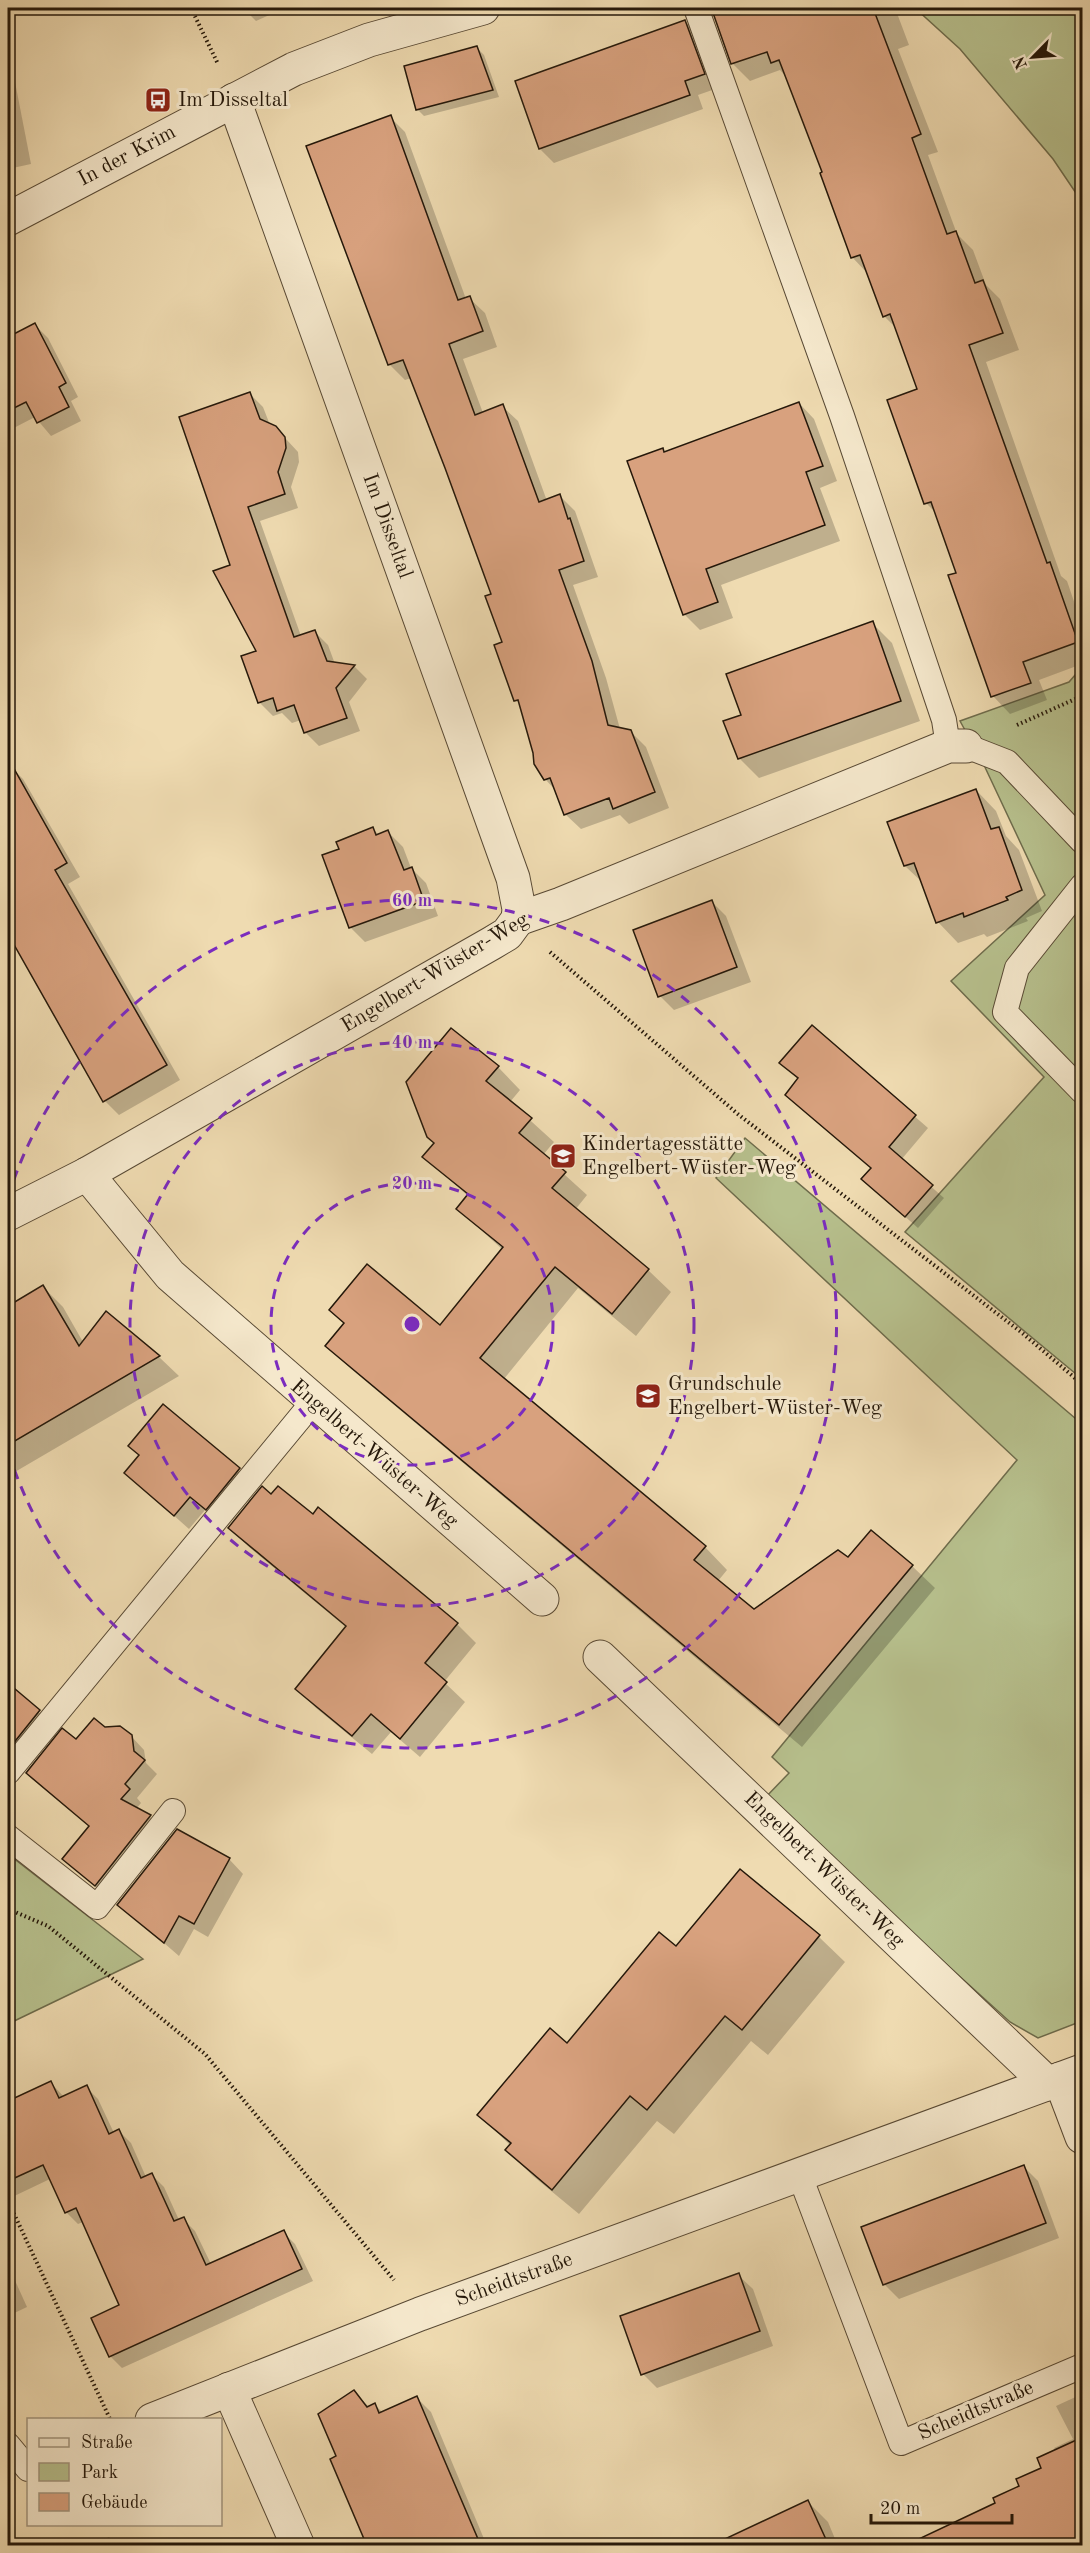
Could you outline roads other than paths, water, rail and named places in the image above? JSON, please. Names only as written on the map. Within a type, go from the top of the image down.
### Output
[{"type":"street","name":"In der Krim","points":[[8,219],[294,69],[369,40],[483,8]]},
{"type":"street","name":"Im Disseltal","points":[[234,100],[513,878],[519,909],[518,919]]},
{"type":"street","name":"Engelbert-Wüster-Weg","points":[[20,1208],[87,1174],[492,944],[507,934],[518,919],[561,904],[957,746]]},
{"type":"street","name":"Engelbert-Wüster-Weg","points":[[87,1174],[170,1275],[543,1599]]},
{"type":"street","name":"Engelbert-Wüster-Weg","points":[[600,1657],[1063,2078]]},
{"type":"street","points":[[1063,2078],[1083,2137]]},
{"type":"street","name":"Scheidtstraße","points":[[157,2418],[420,2314],[1063,2078]]},
{"type":"street","points":[[229,2389],[298,2546]]},
{"type":"lane","points":[[696,8],[850,439],[944,720],[957,746],[1007,762],[1083,841]]},
{"type":"lane","points":[[1083,886],[1017,968],[1005,1012],[1083,1091]]},
{"type":"lane","points":[[8,1772],[314,1402]]},
{"type":"lane","points":[[8,1837],[97,1907],[173,1811]]},
{"type":"lane","name":"Scheidtstraße","points":[[800,2176],[901,2443],[1083,2366]]},
{"type":"lane","points":[[8,2445],[27,2468]]},
{"type":"place","name":"Im Disseltal","points":[[158,100]]},
{"type":"place","name":"Kindertagesstätte Engelbert-Wüster-Weg","points":[[563,1156]]},
{"type":"place","name":"Grundschule Engelbert-Wüster-Weg","points":[[648,1396]]}]
